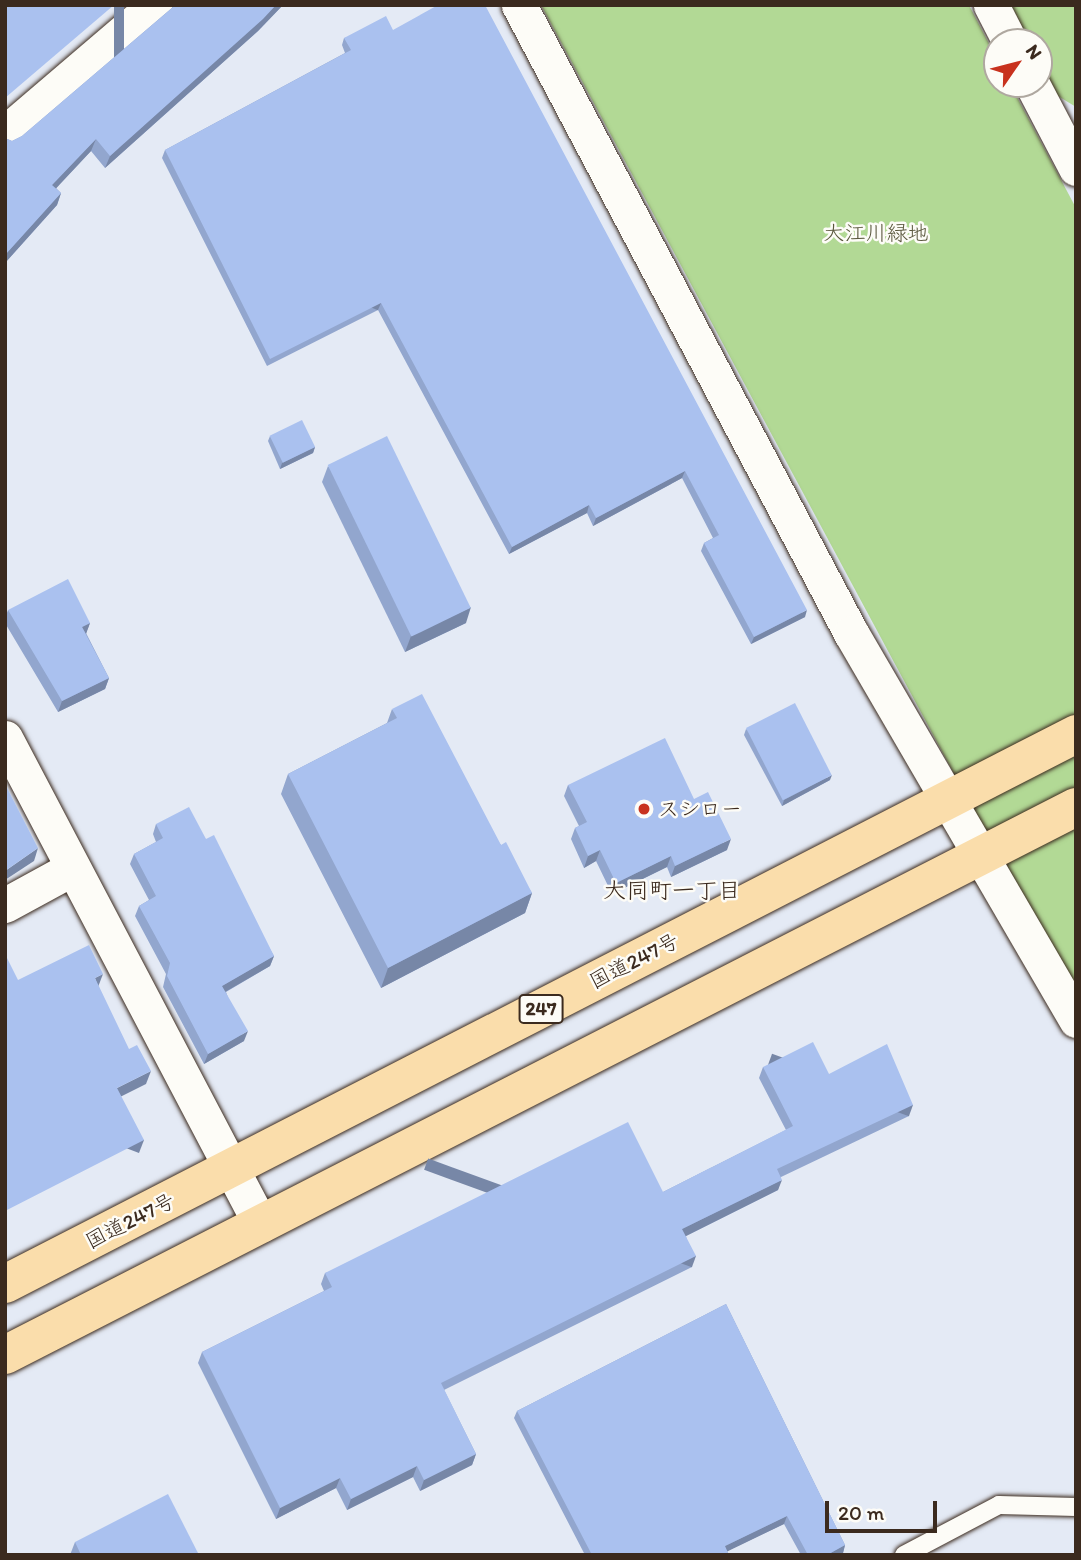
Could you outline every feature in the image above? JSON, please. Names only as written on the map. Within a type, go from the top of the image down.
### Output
[{"type":"highway","name":"国道247号","points":[[5,1284],[1076,734]]},
{"type":"highway","points":[[5,1355],[1076,807]]},
{"type":"street","points":[[5,133],[155,5]]},
{"type":"street","points":[[519,5],[851,633],[1076,1020]]},
{"type":"street","points":[[991,5],[1003,28]]},
{"type":"street","points":[[1043,98],[1062,121],[1076,168]]},
{"type":"street","points":[[5,738],[261,1225]]},
{"type":"street","points":[[5,905],[73,868]]},
{"type":"lane","points":[[904,1555],[999,1505],[1076,1507]]},
{"type":"green space","name":"大江川緑地","points":[[541,5],[969,5],[983,32],[983,98],[1017,98],[1076,208],[1076,1001]]},
{"type":"green space","points":[[1011,5],[1076,5],[1076,107],[1058,96],[1053,86],[1053,28],[1023,28]]},
{"type":"building","points":[[5,5],[114,5],[5,98]]},
{"type":"building","points":[[174,5],[276,5],[110,156],[96,139],[52,185],[61,193],[5,255],[5,138],[12,141],[22,136]]},
{"type":"building","points":[[438,5],[485,5],[807,610],[754,637],[704,543],[719,535],[685,471],[596,518],[589,505],[512,547],[381,303],[270,359],[165,150],[351,50],[344,38],[386,16],[393,30]]},
{"type":"building","points":[[302,420],[315,447],[283,463],[270,436]]},
{"type":"building","points":[[387,436],[471,608],[411,637],[328,465]]},
{"type":"building","points":[[68,579],[90,623],[82,627],[109,678],[62,701],[8,610]]},
{"type":"building","points":[[422,694],[501,845],[506,842],[532,893],[388,968],[288,774],[397,718],[392,709]]},
{"type":"building","points":[[795,703],[832,775],[783,800],[746,728]]},
{"type":"building","points":[[665,738],[694,799],[708,792],[731,839],[675,866],[671,856],[616,883],[600,850],[588,856],[575,828],[587,822],[568,785]]},
{"type":"building","points":[[5,784],[38,848],[5,871]]},
{"type":"building","points":[[189,807],[206,839],[214,835],[274,956],[222,986],[248,1031],[208,1054],[167,976],[170,963],[139,906],[156,896],[134,854],[163,838],[156,824]]},
{"type":"building","points":[[89,945],[103,974],[95,978],[129,1049],[137,1045],[151,1071],[117,1088],[144,1140],[5,1211],[5,954],[18,980]]},
{"type":"building","points":[[813,1042],[829,1074],[887,1044],[913,1105],[777,1169],[782,1180],[682,1229],[696,1256],[441,1383],[476,1454],[424,1480],[417,1466],[351,1499],[340,1478],[280,1508],[202,1352],[332,1287],[325,1273],[628,1122],[663,1192],[793,1126],[763,1067]]},
{"type":"building","points":[[726,1304],[845,1545],[827,1555],[808,1555],[787,1516],[725,1546],[729,1555],[592,1555],[517,1411]]},
{"type":"building","points":[[168,1494],[199,1555],[81,1555],[75,1542]]},
{"type":"place","name":"スシロー","points":[[644,809]]},
{"type":"district","name":"大同町一丁目","points":[[672,890]]}]
